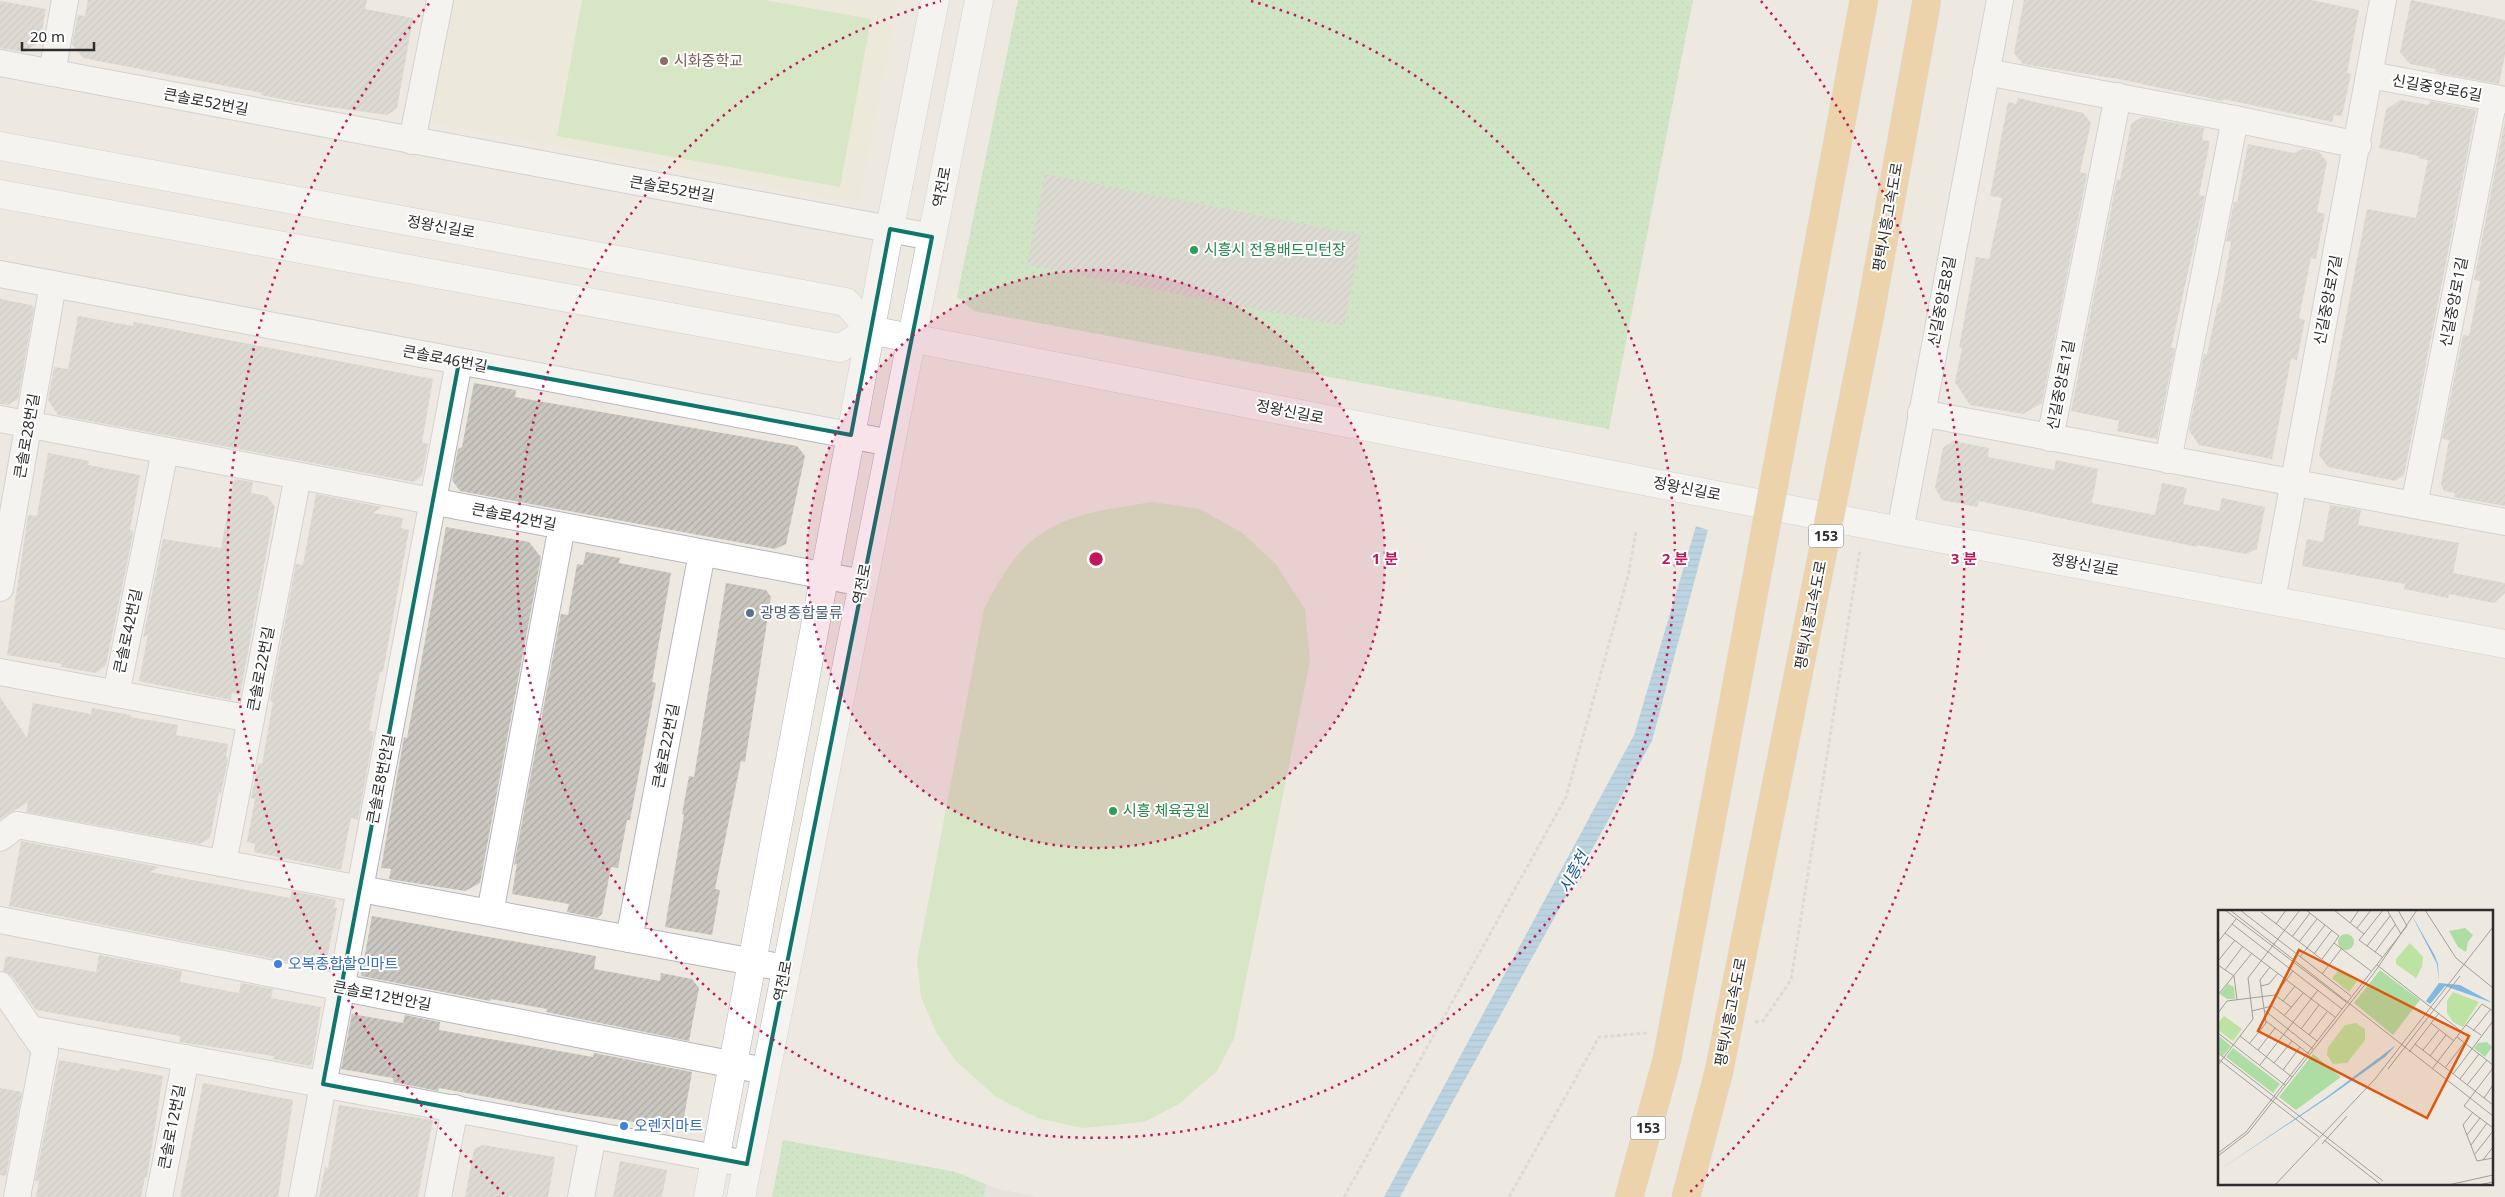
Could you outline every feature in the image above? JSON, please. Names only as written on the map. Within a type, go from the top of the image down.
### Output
[{"type":"highway","name":"153","points":[[1630,1197],[1667,1059],[1864,0]]},
{"type":"highway","name":"평택시흥고속도로","points":[[1686,1197],[1719,1071],[1867,330],[1927,0]]},
{"type":"street","points":[[52,73],[65,0]]},
{"type":"street","points":[[412,141],[440,0]]},
{"type":"street","points":[[708,1197],[850,435],[935,0]]},
{"type":"street","name":"역전로","points":[[741,1197],[785,968],[979,0]]},
{"type":"street","name":"신길중앙로8길","points":[[1900,531],[2000,0]]},
{"type":"street","name":"신길중앙로7길","points":[[2272,600],[2292,483],[2358,145],[2383,0]]},
{"type":"street","name":"큰솔로52번길","points":[[0,63],[932,237]]},
{"type":"street","points":[[1986,72],[2235,118],[2358,145]]},
{"type":"street","name":"신길중앙로6길","points":[[2370,75],[2499,99]]},
{"type":"street","name":"신길중앙로1길","points":[[2050,438],[2118,96]]},
{"type":"street","name":"신길중앙로1길","points":[[2414,506],[2499,99]]},
{"type":"street","points":[[2168,460],[2235,118]]},
{"type":"street","name":"정왕신길로","points":[[0,146],[846,302],[870,330],[1900,531],[2505,644]]},
{"type":"street","points":[[0,194],[840,348],[870,330]]},
{"type":"street","name":"큰솔로46번길","points":[[0,274],[891,443]]},
{"type":"street","name":"큰솔로28번길","points":[[0,588],[53,284]]},
{"type":"street","name":"큰솔로8번안길","points":[[302,1197],[459,362]]},
{"type":"street","name":"신길중앙로1길","points":[[1921,413],[2505,522]]},
{"type":"street","name":"큰솔로42번길","points":[[0,419],[863,583]]},
{"type":"street","name":"큰솔로42번길","points":[[116,694],[165,450]]},
{"type":"street","name":"큰솔로22번길","points":[[223,863],[298,476]]},
{"type":"street","points":[[490,913],[562,526]]},
{"type":"street","name":"큰솔로22번길","points":[[630,939],[702,553]]},
{"type":"street","points":[[0,672],[251,719]]},
{"type":"street","points":[[0,838],[17,825],[785,968]]},
{"type":"street","name":"큰솔로12번안길","points":[[0,920],[765,1071]]},
{"type":"street","points":[[0,985],[45,1050],[17,1197]]},
{"type":"street","points":[[30,1028],[747,1164]]},
{"type":"street","name":"큰솔로12번길","points":[[159,1197],[186,1058]]},
{"type":"street","points":[[438,1197],[455,1108]]},
{"type":"street","points":[[581,1197],[592,1135]]},
{"type":"path","points":[[1344,1197],[1566,796],[1628,576],[1636,532]]},
{"type":"highlighted area","points":[[890,229],[932,237],[747,1164],[323,1084],[459,362],[851,435]]},
{"type":"shaded area","name":"시화중학교","points":[[453,0],[898,0],[859,204],[429,122]]},
{"type":"shaded area","points":[[986,1184],[997,1189],[1036,1197],[984,1197]]},
{"type":"green space","name":"시화중학교","points":[[582,0],[764,0],[871,19],[840,187],[557,136]]},
{"type":"green space","points":[[1018,0],[1693,0],[1609,429],[974,311],[957,297]]},
{"type":"green space","name":"시흥 체육공원","points":[[1153,502],[1200,509],[1241,532],[1275,563],[1305,609],[1310,661],[1234,1039],[1217,1071],[1179,1104],[1144,1122],[1083,1128],[1040,1119],[996,1097],[955,1060],[936,1032],[921,997],[917,961],[984,609],[1014,560],[1040,534],[1070,519],[1086,514]]},
{"type":"green space","points":[[783,1140],[956,1172],[997,1189],[1036,1197],[772,1197]]},
{"type":"water","name":"시흥천","points":[[1696,526],[1708,530],[1652,741],[1400,1197],[1384,1197],[1634,735]]},
{"type":"building","points":[[88,0],[367,0],[365,9],[413,18],[397,108],[387,115],[301,103],[261,95],[262,93],[83,58],[72,44],[78,15],[85,16]]},
{"type":"building","points":[[2024,0],[2311,0],[2359,10],[2347,73],[2351,74],[2342,116],[2334,115],[2332,122],[2118,79],[2023,64],[2014,53]]},
{"type":"building","points":[[2411,0],[2505,20],[2505,55],[2499,84],[2435,72],[2436,69],[2410,64],[2400,52]]},
{"type":"building","points":[[0,1],[46,9],[40,42],[24,52],[0,48]]},
{"type":"building","points":[[2018,98],[2083,113],[2091,123],[2080,172],[2087,174],[2042,403],[2023,414],[1970,405],[1955,382],[1962,348],[1959,347],[1976,257],[1989,259],[2002,198],[1990,196],[2008,102],[2016,104]]},
{"type":"building","points":[[2400,100],[2429,105],[2430,101],[2476,110],[2404,475],[2395,481],[2328,467],[2319,455],[2367,209],[2416,218],[2428,160],[2418,158],[2419,156],[2379,148],[2386,110]]},
{"type":"building","points":[[2142,117],[2204,128],[2202,140],[2210,141],[2199,195],[2205,196],[2171,348],[2175,348],[2157,439],[2117,431],[2119,421],[2071,411],[2117,179],[2120,180],[2131,124]]},
{"type":"building","points":[[2505,120],[2505,506],[2454,497],[2455,493],[2444,491],[2441,484],[2449,440],[2442,439],[2463,335],[2469,336],[2480,281],[2474,280]]},
{"type":"building","points":[[2248,144],[2294,153],[2303,149],[2319,152],[2327,162],[2317,212],[2325,214],[2316,259],[2311,258],[2299,318],[2305,320],[2297,360],[2291,359],[2272,459],[2199,445],[2189,430],[2204,354],[2207,354],[2218,303],[2220,303],[2231,242],[2226,241],[2234,202],[2237,202]]},
{"type":"building","name":"시흥시 전용배드민턴장","points":[[1045,174],[1361,235],[1344,326],[1027,265]]},
{"type":"building","points":[[0,299],[31,305],[34,308],[18,399],[8,405],[0,404]]},
{"type":"building","points":[[78,316],[133,326],[134,322],[433,379],[422,442],[428,444],[422,476],[414,482],[58,415],[48,400],[54,367],[68,369]]},
{"type":"building","points":[[474,383],[516,390],[515,397],[797,446],[805,456],[786,544],[775,549],[460,491],[452,480],[458,449],[462,447]]},
{"type":"building","points":[[1953,441],[1989,448],[1988,457],[2054,470],[2056,460],[2098,469],[2092,503],[2155,515],[2162,483],[2187,488],[2183,504],[2219,511],[2222,498],[2265,507],[2257,549],[2246,554],[2197,545],[2197,547],[1979,501],[1977,507],[1942,500],[1935,488],[1943,448]]},
{"type":"building","points":[[48,453],[89,461],[88,465],[140,475],[130,530],[133,530],[133,534],[106,665],[96,673],[61,667],[62,664],[7,655],[28,515],[37,516]]},
{"type":"building","points":[[234,479],[253,482],[251,493],[267,496],[275,507],[240,695],[232,693],[231,700],[139,681],[148,634],[143,638],[163,539],[221,548]]},
{"type":"building","points":[[316,494],[382,507],[373,513],[403,518],[401,528],[409,530],[383,672],[380,672],[369,730],[374,732],[358,820],[351,818],[341,870],[254,852],[255,844],[247,842],[255,799],[251,798],[258,763],[262,764],[273,702],[270,701],[296,564],[303,565]]},
{"type":"building","points":[[2330,505],[2361,510],[2358,525],[2459,543],[2453,573],[2505,583],[2505,593],[2494,603],[2449,594],[2448,598],[2404,589],[2405,584],[2302,566],[2307,539],[2323,542]]},
{"type":"building","points":[[446,527],[529,542],[541,557],[480,883],[465,891],[389,879],[391,869],[381,868],[404,737],[407,738]]},
{"type":"building","points":[[586,552],[620,558],[619,563],[671,573],[652,682],[656,683],[630,820],[627,820],[618,868],[611,867],[602,914],[597,918],[567,912],[569,904],[512,894],[517,863],[514,865],[561,614],[568,615],[577,564],[583,565]]},
{"type":"building","points":[[726,583],[766,590],[771,597],[745,762],[741,761],[715,889],[720,890],[712,935],[665,927],[684,815],[682,814],[689,776],[694,777]]},
{"type":"building","points":[[0,697],[27,738],[33,703],[91,714],[92,708],[131,715],[130,717],[178,725],[176,735],[228,744],[226,757],[228,758],[210,838],[200,844],[26,812],[28,802],[0,819]]},
{"type":"building","points":[[21,841],[160,867],[150,872],[290,898],[292,891],[336,900],[334,907],[337,908],[325,969],[9,906]]},
{"type":"building","points":[[372,916],[596,956],[594,969],[660,981],[661,973],[692,979],[699,988],[689,1041],[546,1012],[547,1009],[491,999],[490,1001],[361,976]]},
{"type":"building","points":[[99,955],[182,971],[180,982],[239,993],[241,983],[273,989],[271,998],[321,1007],[312,1063],[310,1066],[273,1059],[274,1056],[179,1042],[180,1036],[36,1010],[12,976],[3,971],[6,956],[96,972]]},
{"type":"building","points":[[352,1014],[403,1023],[405,1015],[440,1022],[439,1030],[593,1057],[594,1053],[692,1072],[682,1129],[567,1112],[439,1088],[438,1091],[393,1082],[393,1078],[341,1069]]},
{"type":"building","points":[[59,1060],[119,1071],[120,1068],[163,1076],[147,1177],[145,1177],[141,1197],[36,1197],[39,1181],[35,1181]]},
{"type":"building","points":[[203,1083],[293,1100],[278,1197],[180,1197]]},
{"type":"building","points":[[0,1088],[22,1092],[6,1176],[0,1175]]},
{"type":"building","points":[[339,1105],[433,1120],[418,1197],[319,1197],[325,1167],[328,1168]]},
{"type":"building","points":[[483,1145],[555,1157],[548,1197],[465,1197],[474,1149]]},
{"type":"building","points":[[620,1161],[667,1170],[662,1197],[613,1197]]},
{"type":"place","name":"시화중학교","points":[[664,61]]},
{"type":"place","name":"시흥시 전용배드민턴장","points":[[1194,250]]},
{"type":"place","name":"광명종합물류","points":[[750,613]]},
{"type":"place","name":"시흥 체육공원","points":[[1113,811]]},
{"type":"place","name":"오복종합할인마트","points":[[278,964]]},
{"type":"place","name":"오렌지마트","points":[[624,1126]]}]
